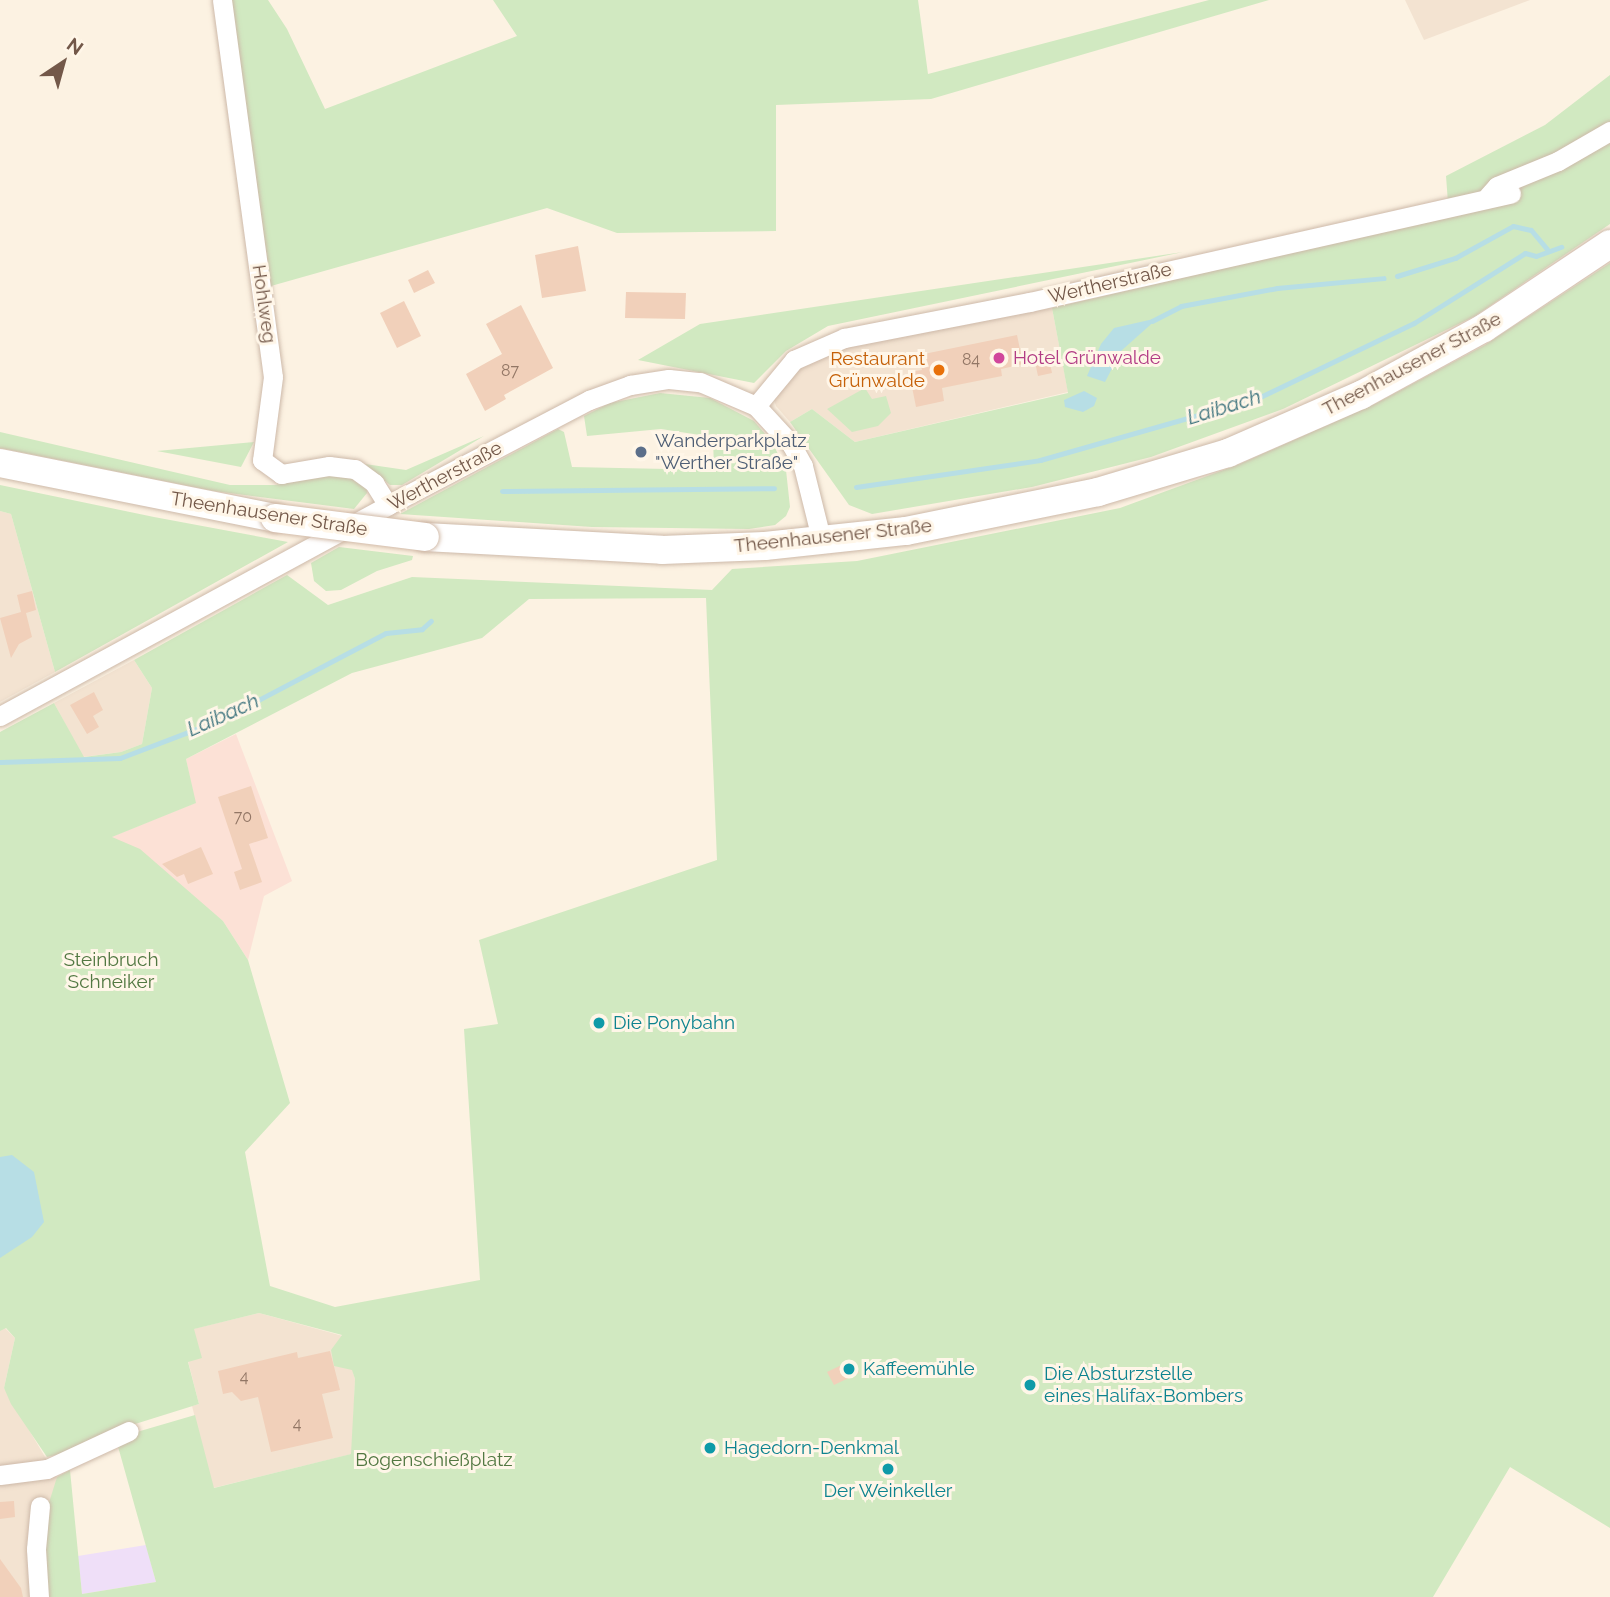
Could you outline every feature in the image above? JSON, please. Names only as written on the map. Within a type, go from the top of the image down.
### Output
[{"type":"main road","name":"Theenhausener Straße","points":[[0,463],[275,518],[425,537],[662,550],[822,541],[906,531],[1042,505],[1228,453],[1361,395],[1485,328],[1610,244]]},
{"type":"street","name":"Hohlweg","points":[[222,0],[273,377],[262,460],[281,474],[328,466],[355,470],[374,483],[388,505]]},
{"type":"street","name":"Wertherstraße","points":[[1486,200],[1497,186],[1570,155],[1610,131]]},
{"type":"street","name":"Wertherstraße","points":[[756,406],[794,360],[844,338],[1030,302],[1511,194]]},
{"type":"street","name":"Wertherstraße","points":[[0,716],[388,505],[589,400],[630,385],[668,379],[700,382],[756,406],[792,444],[803,466],[822,541]]},
{"type":"street","points":[[0,1475],[47,1469],[129,1430]]},
{"type":"street","points":[[39,1597],[40,1506]]},
{"type":"shaded area","points":[[1405,0],[1530,0],[1424,40]]},
{"type":"shaded area","points":[[1052,308],[1068,392],[855,442],[812,409],[790,422],[776,406],[773,397],[804,364],[852,343]]},
{"type":"shaded area","points":[[0,511],[11,514],[55,672],[0,702]]},
{"type":"shaded area","points":[[134,660],[152,688],[142,744],[121,752],[83,757],[54,703]]},
{"type":"shaded area","points":[[236,734],[292,881],[264,896],[248,960],[223,921],[111,837],[195,803],[186,759]]},
{"type":"shaded area","points":[[259,1313],[343,1336],[355,1379],[352,1454],[213,1488],[192,1406],[199,1404],[188,1361],[193,1329]]},
{"type":"shaded area","points":[[4,1327],[15,1338],[4,1388],[57,1477],[47,1597],[0,1597],[0,1328]]},
{"type":"shaded area","points":[[146,1545],[156,1582],[82,1594],[78,1556]]},
{"type":"green space","points":[[231,0],[268,0],[287,29],[325,109],[517,36],[493,0],[918,0],[928,74],[1209,0],[1269,0],[931,99],[776,105],[776,231],[617,233],[547,208],[271,286]]},
{"type":"green space","points":[[1610,75],[1610,224],[1475,316],[1283,409],[1151,457],[1032,487],[872,514],[849,505],[790,422],[812,409],[855,442],[1068,393],[1052,308],[1449,216],[1446,176],[1545,125]]},
{"type":"green space","points":[[1183,252],[828,326],[786,351],[754,383],[638,360],[700,324]]},
{"type":"green space","points":[[1610,263],[1610,1528],[1510,1467],[1433,1597],[47,1597],[43,1522],[57,1477],[70,1470],[82,1594],[156,1582],[117,1443],[130,1434],[195,1415],[214,1488],[351,1454],[355,1379],[352,1370],[334,1366],[331,1350],[342,1335],[259,1313],[194,1329],[202,1358],[188,1362],[199,1404],[116,1430],[72,1451],[47,1457],[11,1404],[4,1388],[15,1338],[6,1328],[0,1331],[0,732],[54,703],[84,757],[121,752],[142,744],[152,688],[134,660],[287,575],[328,605],[412,577],[712,590],[732,569],[857,561],[1120,508],[1240,464],[1375,404],[1485,345]],"holes":[[[706,598],[717,860],[479,940],[498,1024],[464,1029],[480,1280],[335,1307],[270,1286],[245,1152],[290,1103],[248,960],[223,921],[140,849],[112,837],[196,803],[186,759],[352,673],[482,638],[529,599]]]},
{"type":"green space","points":[[865,388],[872,399],[886,396],[891,413],[878,426],[852,432],[827,409]]},
{"type":"green space","points":[[660,393],[710,398],[754,421],[772,442],[786,470],[790,507],[786,516],[775,525],[749,529],[592,527],[400,514],[558,429],[564,432],[572,467],[714,470],[713,437],[661,429],[587,436],[584,416],[610,403]]},
{"type":"green space","points":[[0,432],[230,485],[275,485],[342,472],[366,486],[367,493],[354,509],[214,491],[0,448]]},
{"type":"green space","points":[[484,436],[402,485],[390,485],[365,464],[406,470]]},
{"type":"green space","points":[[254,442],[241,467],[157,451]]},
{"type":"green space","points":[[0,485],[288,542],[55,672],[11,514],[0,511]]},
{"type":"green space","points":[[339,547],[413,556],[412,560],[377,571],[341,590],[326,591],[314,581],[311,563]]},
{"type":"water","points":[[1158,318],[1121,351],[1105,382],[1087,376],[1101,344],[1114,328]]},
{"type":"water","points":[[1084,391],[1097,398],[1094,406],[1083,412],[1065,407],[1064,400]]},
{"type":"water","points":[[12,1155],[34,1172],[44,1222],[32,1237],[0,1258],[0,1157]]},
{"type":"building","points":[[578,246],[586,291],[542,298],[535,255]]},
{"type":"building","points":[[428,270],[435,283],[414,293],[408,280]]},
{"type":"building","points":[[626,292],[686,293],[685,319],[625,318]]},
{"type":"building","points":[[404,301],[421,336],[397,348],[380,313]]},
{"type":"building","points":[[521,305],[553,368],[504,395],[506,399],[485,411],[466,374],[502,354],[486,324]]},
{"type":"building","points":[[1017,335],[1023,364],[1001,369],[1002,376],[942,388],[944,401],[916,407],[909,372],[922,370],[919,355]]},
{"type":"building","points":[[1049,359],[1052,373],[1038,376],[1035,362]]},
{"type":"building","points":[[32,591],[36,610],[26,613],[32,637],[19,644],[11,658],[0,618],[21,612],[17,595]]},
{"type":"building","points":[[94,692],[103,710],[93,716],[99,727],[87,734],[70,705]]},
{"type":"building","points":[[251,786],[268,838],[249,844],[262,882],[240,890],[234,872],[242,869],[218,797]]},
{"type":"building","points":[[201,847],[213,874],[188,884],[184,874],[177,877],[162,864]]},
{"type":"building","points":[[330,1351],[340,1390],[322,1394],[333,1438],[271,1452],[258,1397],[241,1401],[232,1392],[223,1394],[218,1371],[297,1352],[298,1358]]},
{"type":"building","points":[[852,1360],[859,1373],[834,1385],[827,1372]]},
{"type":"building","points":[[14,1501],[15,1517],[0,1519],[0,1502]]},
{"type":"building","points":[[0,1559],[21,1588],[23,1597],[0,1597]]},
{"type":"waterway","points":[[1397,276],[1455,258],[1513,226],[1531,230],[1547,249]]},
{"type":"waterway","name":"Laibach","points":[[856,487],[1040,460],[1258,398],[1414,323],[1525,253],[1536,256],[1561,247]]},
{"type":"waterway","points":[[1152,321],[1181,306],[1277,288],[1384,278]]},
{"type":"waterway","name":"Laibach","points":[[502,491],[774,488]]},
{"type":"waterway","name":"Laibach","points":[[0,762],[120,758],[222,719],[386,633],[422,629],[431,621]]},
{"type":"place","name":"Hotel Grünwalde","points":[[999,358]]},
{"type":"place","name":"Restaurant Grünwalde","points":[[939,370]]},
{"type":"place","name":"Wanderparkplatz \"Werther Straße\"","points":[[641,452]]},
{"type":"place","name":"Die Ponybahn","points":[[599,1023]]},
{"type":"place","name":"Kaffeemühle","points":[[849,1369]]},
{"type":"place","name":"Die Absturzstelle eines Halifax-Bombers","points":[[1030,1385]]},
{"type":"place","name":"Hagedorn-Denkmal","points":[[710,1448]]},
{"type":"place","name":"Der Weinkeller","points":[[888,1469]]},
{"type":"park label","name":"Steinbruch Schneiker","points":[[111,971]]},
{"type":"park label","name":"Bogenschießplatz","points":[[434,1460]]}]
